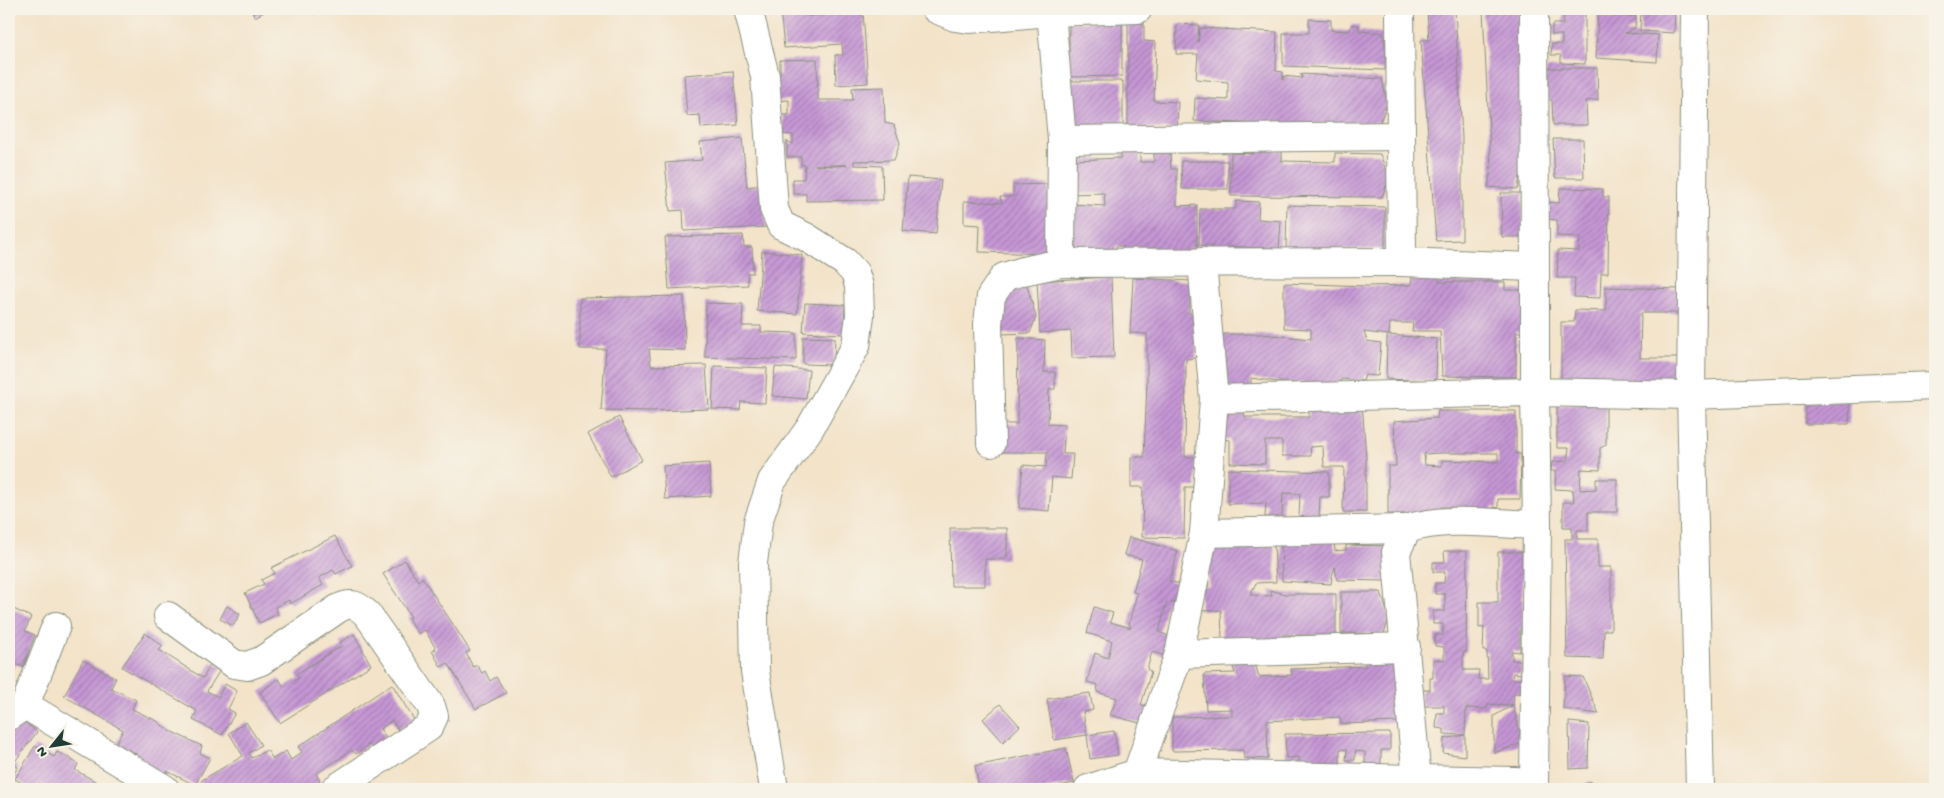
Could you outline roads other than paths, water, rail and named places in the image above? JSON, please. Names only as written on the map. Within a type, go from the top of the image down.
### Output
[{"type":"street","points":[[748,9],[765,76],[774,209],[781,225],[806,237],[845,262],[855,273],[859,286],[860,315],[856,346],[810,428],[772,481],[758,522],[753,563],[755,671],[774,789]]},
{"type":"street","points":[[936,9],[955,17],[969,19],[1051,12],[1138,9]]},
{"type":"street","points":[[1400,9],[1402,262]]},
{"type":"street","points":[[1088,789],[1137,773],[1417,780],[1534,786],[1537,525],[1534,9]]},
{"type":"street","points":[[1694,9],[1691,395],[1700,789]]},
{"type":"street","points":[[1051,12],[1062,140],[1061,263]]},
{"type":"street","points":[[1062,140],[1400,136]]},
{"type":"street","points":[[1137,773],[1179,654],[1204,533],[1214,399],[1202,262]]},
{"type":"street","points":[[991,443],[988,324],[991,296],[1004,277],[1061,263],[1402,262],[1534,267]]},
{"type":"street","points":[[1214,399],[1535,392],[1691,395],[1935,386]]},
{"type":"street","points":[[1204,533],[1407,529],[1421,524],[1439,522],[1537,525]]},
{"type":"street","points":[[1407,529],[1396,552],[1417,780]]},
{"type":"street","points":[[168,616],[234,664],[247,666],[261,661],[347,604],[357,605],[368,614],[431,706],[434,716],[429,727],[335,789]]},
{"type":"street","points":[[56,626],[17,711],[165,789]]},
{"type":"street","points":[[1179,654],[1406,647]]}]
